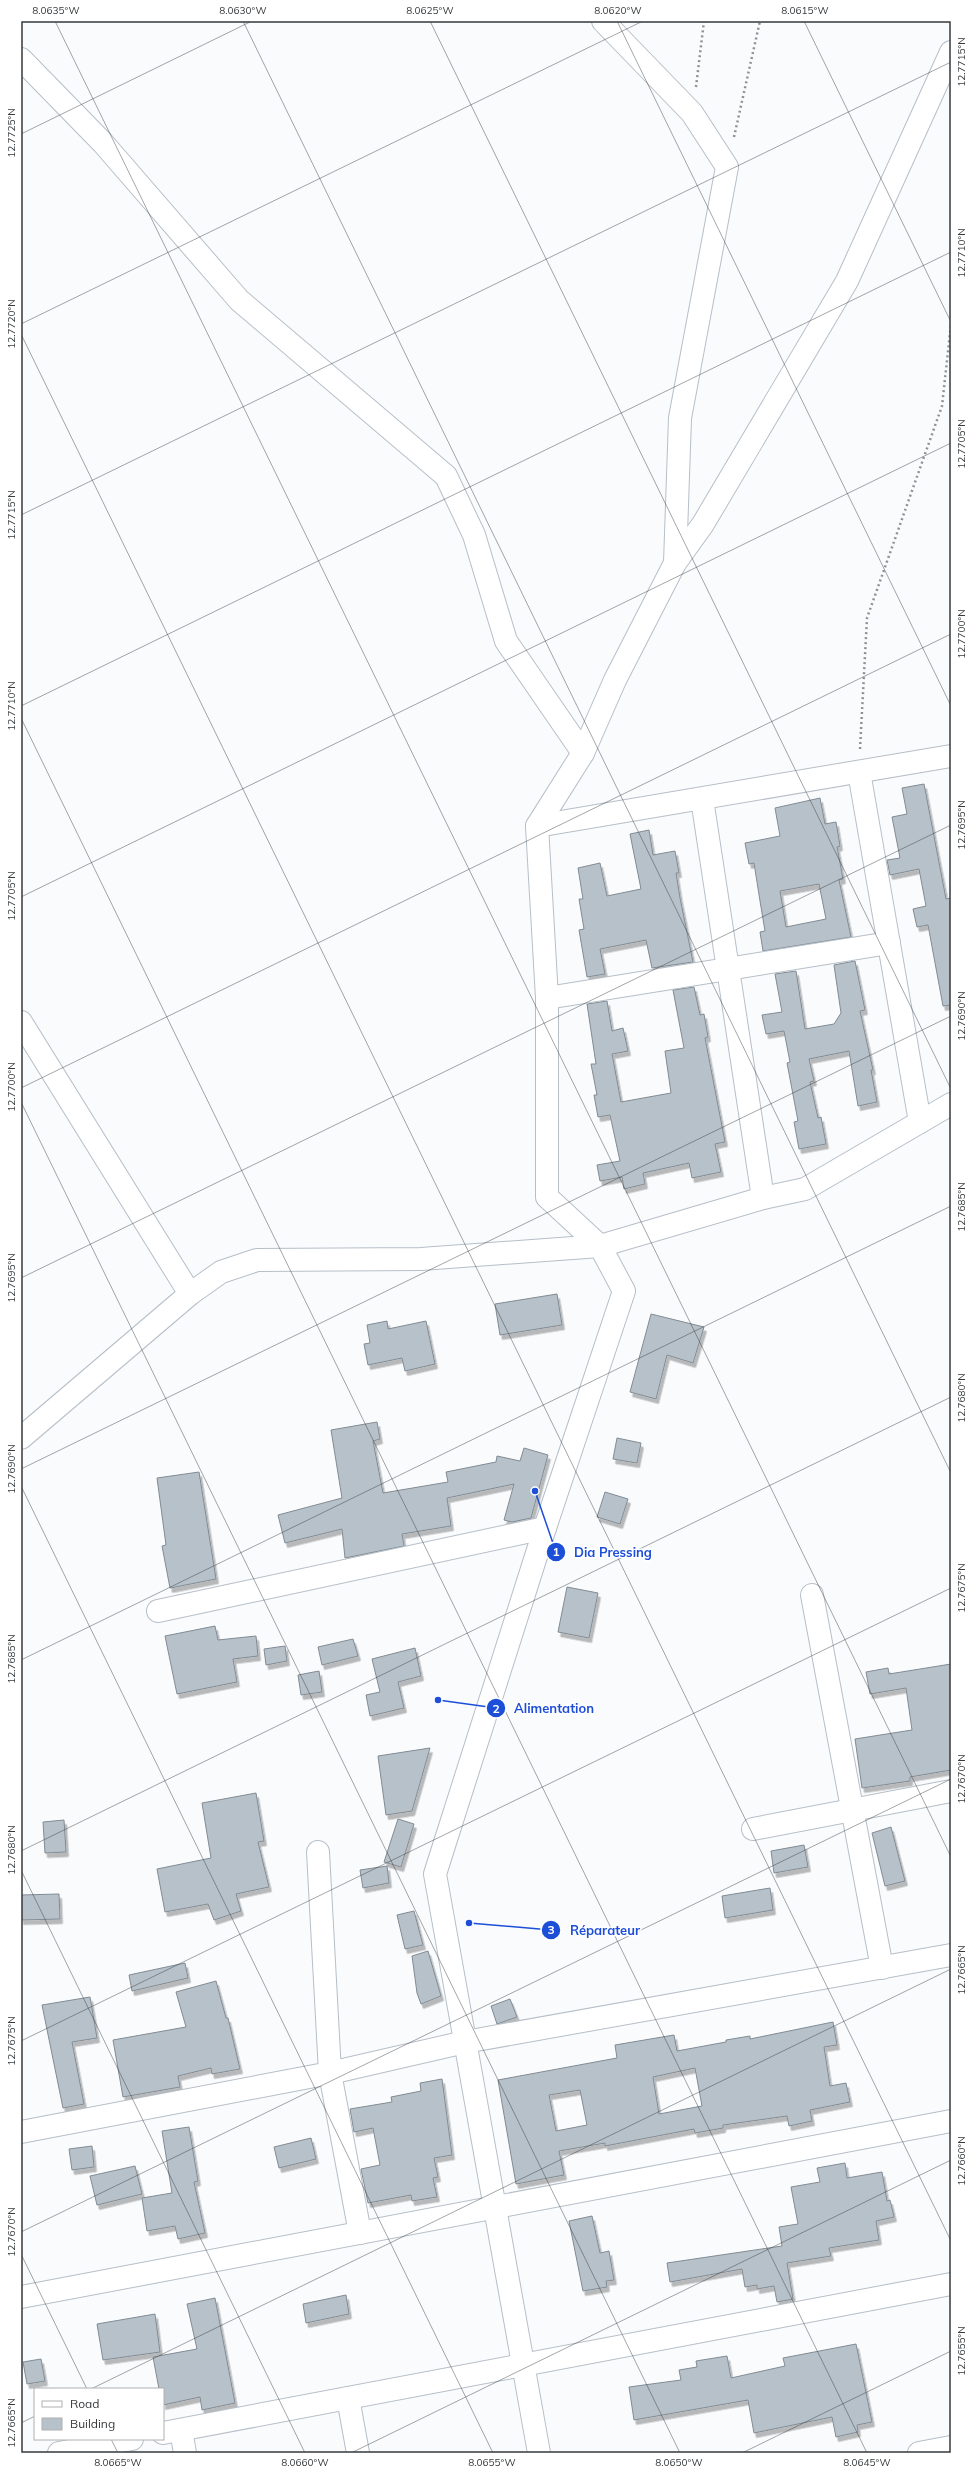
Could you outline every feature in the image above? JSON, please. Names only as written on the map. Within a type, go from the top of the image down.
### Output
[{"type":"street","points":[[603,21],[692,113],[727,167],[680,418],[675,563]]},
{"type":"street","points":[[539,2453],[435,1874],[545,1528],[624,1291],[600,1246],[547,1197],[547,998],[537,826],[583,753],[615,680],[675,563],[703,524],[847,281],[951,52]]},
{"type":"street","points":[[21,58],[104,143],[239,300],[446,476],[474,535],[506,641],[583,753]]},
{"type":"street","points":[[537,826],[951,756]]},
{"type":"street","points":[[859,772],[920,1122]]},
{"type":"street","points":[[702,799],[763,1198]]},
{"type":"street","points":[[547,998],[889,943]]},
{"type":"street","points":[[21,1022],[190,1294]]},
{"type":"street","points":[[21,1438],[190,1294],[221,1272],[257,1260],[421,1259],[600,1246],[763,1198],[804,1189],[951,1104]]},
{"type":"street","points":[[158,1611],[545,1528]]},
{"type":"street","points":[[812,1595],[882,1968]]},
{"type":"street","points":[[752,1829],[951,1791]]},
{"type":"street","points":[[318,1852],[330,2073],[360,2233]]},
{"type":"street","points":[[21,2132],[330,2073],[465,2042],[951,1955]]},
{"type":"street","points":[[21,2297],[951,2121]]},
{"type":"street","points":[[185,2453],[172,2432],[951,2284]]},
{"type":"street","points":[[348,2398],[358,2453]]},
{"type":"street","points":[[59,2453],[127,2440]]},
{"type":"street","points":[[919,2453],[951,2447]]},
{"type":"path","points":[[692,113],[704,21]]},
{"type":"path","points":[[727,167],[760,21]]},
{"type":"path","points":[[859,772],[867,618],[942,406],[951,324]]},
{"type":"building","points":[[924,784],[946,899],[951,898],[951,1005],[943,1006],[928,925],[917,927],[913,909],[926,906],[919,869],[890,875],[887,860],[900,858],[892,817],[907,814],[902,788]]},
{"type":"building","points":[[820,798],[825,824],[836,822],[840,846],[837,847],[843,879],[839,880],[851,937],[763,951],[760,932],[765,931],[754,863],[749,864],[745,843],[780,836],[775,808]],"holes":[[[819,884],[826,919],[786,927],[780,891]]]},
{"type":"building","points":[[649,830],[653,855],[675,851],[679,873],[676,873],[680,898],[693,962],[652,968],[646,940],[600,949],[605,974],[587,977],[579,930],[584,929],[579,899],[583,899],[578,868],[600,863],[607,896],[641,889],[630,834]]},
{"type":"building","points":[[855,961],[865,1010],[860,1011],[873,1070],[871,1070],[877,1102],[858,1106],[849,1051],[809,1059],[814,1081],[810,1082],[818,1118],[821,1117],[826,1144],[799,1149],[794,1122],[798,1121],[787,1063],[790,1062],[784,1031],[766,1034],[762,1015],[782,1012],[775,974],[796,971],[805,1029],[834,1024],[841,1013],[834,965]]},
{"type":"building","points":[[694,987],[700,1015],[704,1014],[708,1037],[705,1038],[725,1142],[715,1144],[721,1172],[692,1178],[689,1163],[643,1173],[645,1184],[624,1189],[622,1177],[600,1181],[597,1165],[620,1161],[610,1115],[598,1117],[594,1095],[597,1095],[591,1064],[596,1064],[587,1004],[607,1001],[612,1031],[623,1028],[628,1051],[612,1054],[621,1102],[671,1093],[665,1051],[684,1048],[673,990]]},
{"type":"building","points":[[557,1294],[562,1325],[500,1335],[495,1304]]},
{"type":"building","points":[[651,1314],[704,1327],[693,1363],[667,1355],[656,1399],[630,1392]]},
{"type":"building","points":[[387,1321],[388,1329],[426,1321],[435,1364],[405,1371],[402,1358],[368,1365],[364,1344],[370,1343],[367,1325]]},
{"type":"building","points":[[377,1422],[380,1439],[373,1441],[383,1493],[448,1482],[446,1472],[496,1462],[497,1456],[520,1461],[524,1448],[548,1455],[531,1518],[512,1522],[504,1520],[514,1484],[447,1498],[451,1526],[402,1534],[404,1546],[345,1558],[342,1529],[285,1543],[278,1515],[342,1498],[331,1430]]},
{"type":"building","points":[[617,1438],[641,1443],[637,1463],[613,1459]]},
{"type":"building","points":[[199,1472],[216,1579],[170,1588],[162,1546],[166,1545],[157,1478]]},
{"type":"building","points":[[605,1492],[628,1499],[620,1524],[597,1517]]},
{"type":"building","points":[[567,1587],[598,1593],[589,1638],[558,1632]]},
{"type":"building","points":[[215,1626],[218,1640],[256,1636],[258,1656],[233,1659],[237,1682],[177,1694],[165,1636]]},
{"type":"building","points":[[353,1639],[358,1656],[322,1665],[318,1647]]},
{"type":"building","points":[[285,1646],[287,1661],[266,1665],[264,1649]]},
{"type":"building","points":[[415,1648],[421,1676],[398,1682],[404,1708],[370,1716],[366,1695],[380,1692],[372,1659]]},
{"type":"building","points":[[951,1664],[951,1770],[910,1777],[910,1781],[862,1788],[855,1739],[912,1730],[906,1688],[870,1694],[866,1672],[888,1668],[889,1674]]},
{"type":"building","points":[[319,1671],[322,1692],[301,1695],[298,1675]]},
{"type":"building","points":[[430,1748],[412,1811],[386,1815],[378,1756]]},
{"type":"building","points":[[256,1793],[264,1841],[258,1842],[269,1887],[236,1894],[241,1911],[214,1920],[208,1904],[165,1912],[157,1869],[211,1858],[202,1803]]},
{"type":"building","points":[[398,1819],[414,1824],[401,1867],[384,1862]]},
{"type":"building","points":[[64,1820],[66,1852],[45,1853],[43,1822]]},
{"type":"building","points":[[891,1827],[905,1881],[885,1886],[872,1833]]},
{"type":"building","points":[[804,1845],[808,1867],[774,1873],[771,1851]]},
{"type":"building","points":[[387,1866],[389,1883],[363,1888],[360,1870]]},
{"type":"building","points":[[770,1888],[773,1910],[725,1918],[722,1896]]},
{"type":"building","points":[[59,1894],[60,1919],[21,1920],[21,1895]]},
{"type":"building","points":[[414,1911],[423,1945],[405,1949],[397,1915]]},
{"type":"building","points":[[428,1951],[441,1996],[421,2004],[417,1993],[412,1956]]},
{"type":"building","points":[[185,1963],[188,1978],[132,1991],[129,1975]]},
{"type":"building","points":[[216,1981],[226,2018],[228,2018],[240,2069],[212,2074],[211,2068],[178,2076],[180,2087],[123,2097],[113,2040],[186,2027],[176,1992]]},
{"type":"building","points":[[90,1997],[97,2038],[72,2042],[84,2104],[63,2108],[42,2005]]},
{"type":"building","points":[[510,1999],[517,2017],[497,2024],[491,2006]]},
{"type":"building","points":[[833,2022],[837,2045],[824,2047],[830,2086],[846,2083],[850,2102],[810,2110],[812,2121],[789,2126],[787,2116],[723,2125],[723,2128],[695,2133],[694,2129],[605,2146],[605,2143],[559,2151],[564,2175],[516,2184],[498,2080],[617,2058],[615,2045],[674,2035],[677,2051],[750,2036],[750,2039]],"holes":[[[695,2068],[702,2106],[659,2114],[653,2077]],[[580,2090],[587,2125],[556,2131],[549,2095]]]},
{"type":"building","points":[[442,2079],[452,2155],[434,2158],[438,2177],[433,2178],[437,2197],[412,2201],[411,2195],[368,2203],[361,2169],[380,2165],[373,2128],[354,2132],[350,2109],[392,2102],[391,2097],[421,2091],[420,2083]]},
{"type":"building","points":[[189,2127],[198,2181],[194,2182],[205,2233],[178,2239],[175,2226],[147,2231],[142,2198],[172,2193],[162,2131]]},
{"type":"building","points":[[311,2138],[316,2159],[279,2168],[274,2147]]},
{"type":"building","points":[[92,2146],[94,2167],[72,2170],[69,2149]]},
{"type":"building","points":[[845,2163],[847,2178],[882,2172],[887,2201],[890,2200],[894,2217],[876,2221],[879,2240],[829,2248],[831,2256],[787,2263],[793,2299],[777,2302],[774,2286],[757,2289],[757,2285],[745,2287],[742,2269],[670,2282],[667,2263],[782,2246],[779,2227],[798,2224],[791,2187],[820,2182],[817,2168]]},
{"type":"building","points":[[135,2166],[142,2194],[97,2205],[90,2176]]},
{"type":"building","points":[[592,2216],[600,2253],[609,2251],[614,2280],[606,2281],[607,2287],[583,2291],[569,2221]]},
{"type":"building","points":[[346,2295],[349,2314],[306,2323],[303,2304]]},
{"type":"building","points":[[215,2298],[235,2403],[202,2410],[200,2397],[164,2405],[164,2388],[159,2388],[153,2357],[197,2349],[187,2304]]},
{"type":"building","points":[[155,2314],[160,2352],[103,2360],[97,2324]]},
{"type":"building","points":[[856,2344],[872,2422],[857,2425],[858,2432],[836,2437],[832,2417],[754,2433],[748,2400],[634,2420],[629,2387],[681,2380],[679,2370],[697,2367],[696,2361],[727,2356],[731,2378],[785,2366],[783,2358]]},
{"type":"building","points":[[41,2359],[45,2381],[27,2384],[23,2362]]},
{"type":"place","name":"Dia Pressing","points":[[535,1491]]},
{"type":"place","name":"Alimentation","points":[[438,1700]]},
{"type":"place","name":"Réparateur","points":[[469,1923]]}]
